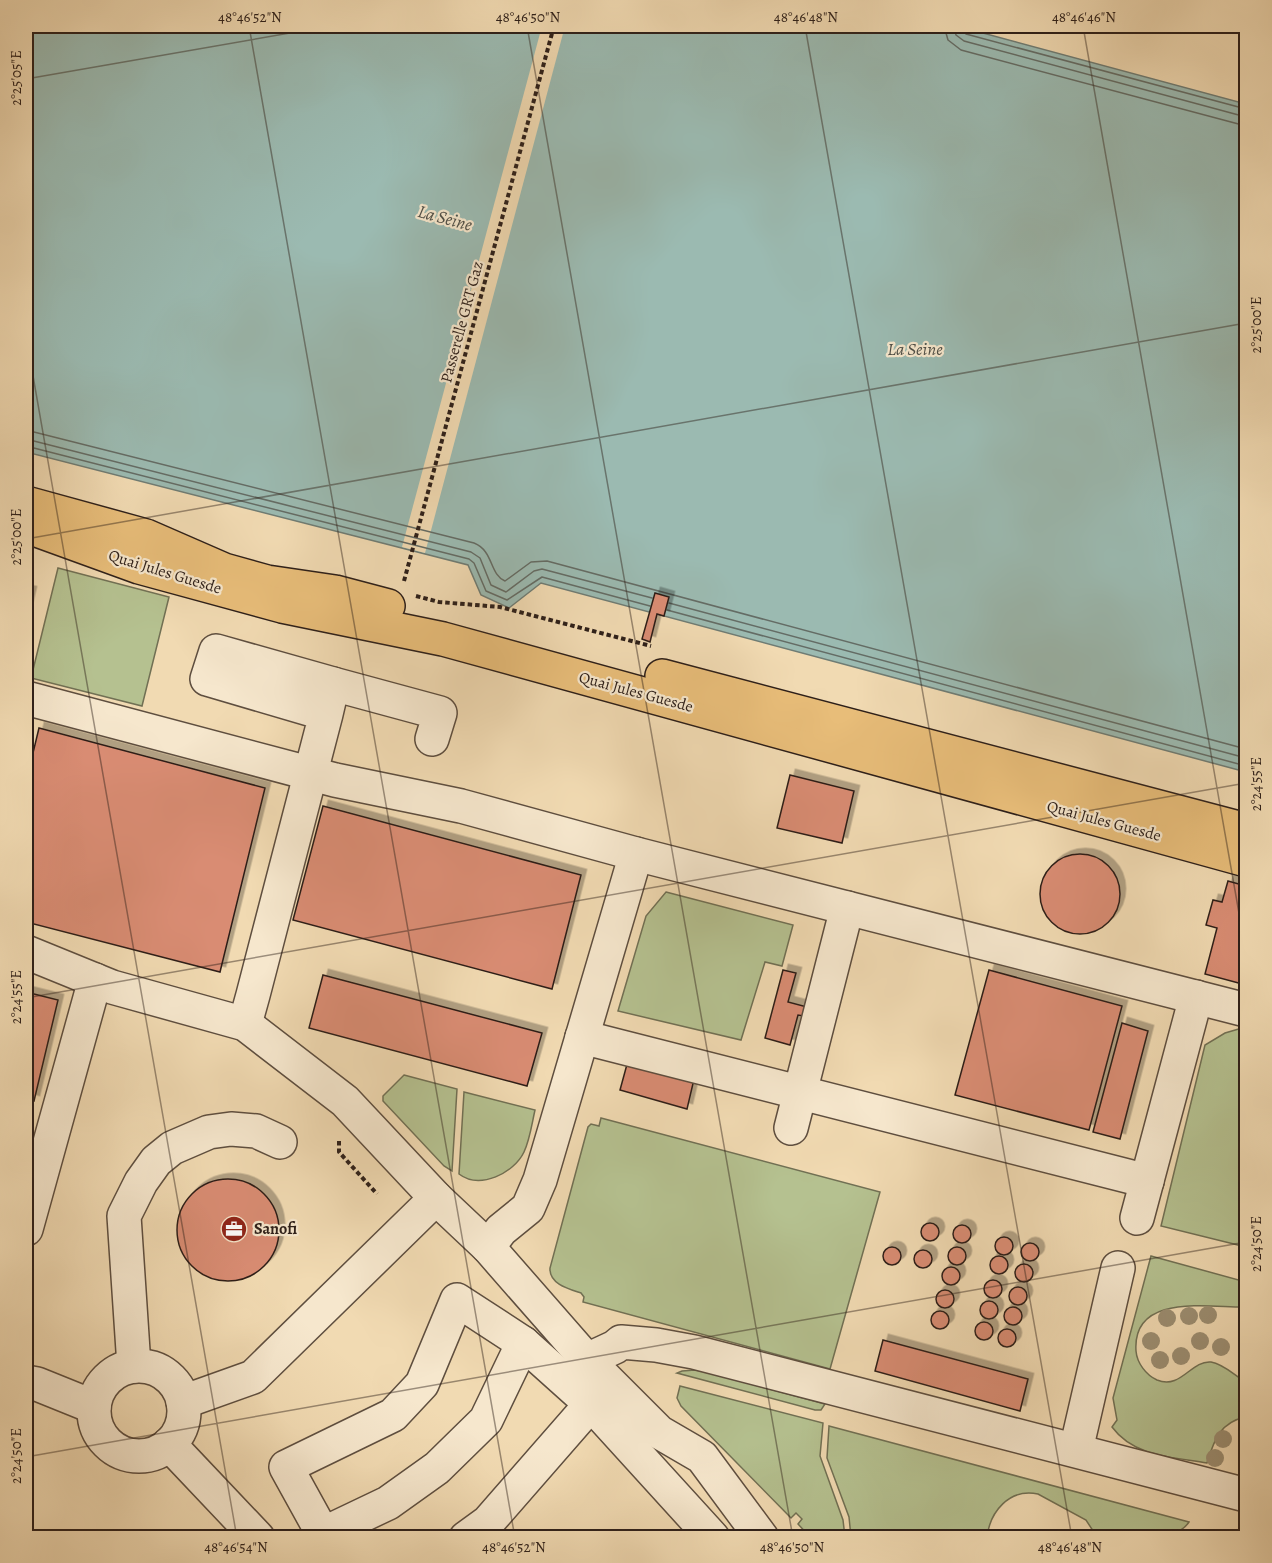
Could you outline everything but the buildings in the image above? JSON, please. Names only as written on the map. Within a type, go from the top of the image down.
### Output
[{"type":"main road","name":"Quai Jules Guesde","points":[[26,503],[146,537],[224,570],[267,582],[335,592],[794,710],[1246,830]]},
{"type":"main road","name":"Quai Jules Guesde","points":[[26,526],[138,567],[282,606],[443,639],[1246,860]]},
{"type":"lane","points":[[26,698],[310,773],[461,806],[636,854],[1246,1010]]},
{"type":"lane","points":[[245,1024],[330,699],[440,713],[432,739]]},
{"type":"lane","points":[[488,1247],[501,1230],[528,1208],[540,1180],[636,854]]},
{"type":"lane","points":[[791,1128],[847,908]]},
{"type":"lane","points":[[26,952],[111,987],[245,1024],[345,1101],[436,1198],[488,1247],[587,1360],[658,1432],[702,1457],[762,1538]]},
{"type":"lane","points":[[26,1230],[95,980]]},
{"type":"lane","points":[[1137,1218],[1196,997]]},
{"type":"lane","points":[[582,1037],[1147,1181]]},
{"type":"lane","points":[[134,1366],[124,1216],[141,1182],[156,1161],[172,1148],[209,1132],[231,1129],[256,1131],[280,1142]]},
{"type":"lane","points":[[183,1402],[253,1377],[436,1198]]},
{"type":"lane","points":[[1076,1450],[1118,1268]]},
{"type":"lane","points":[[523,1343],[486,1420],[437,1468],[388,1503],[321,1536],[286,1467],[393,1415],[422,1384],[457,1300],[523,1343],[591,1404],[713,1538]]},
{"type":"lane","points":[[587,1360],[621,1342],[656,1345],[705,1355],[1246,1496]]},
{"type":"lane","points":[[134,1366],[147,1366],[170,1378],[183,1402],[183,1417],[178,1431],[169,1444],[156,1452],[141,1456],[126,1454],[112,1447],[102,1436],[95,1422],[94,1407],[98,1392],[107,1379],[119,1370],[134,1366]]},
{"type":"lane","points":[[31,1383],[94,1407]]},
{"type":"lane","points":[[466,1538],[488,1522],[591,1404]]},
{"type":"lane","points":[[169,1444],[258,1538]]},
{"type":"path","name":"Passerelle GRT Gaz","points":[[404,583],[554,26]]},
{"type":"path","points":[[338,1131],[339,1152],[377,1194]]},
{"type":"green space","points":[[58,568],[169,597],[142,706],[31,678]]},
{"type":"green space","points":[[666,892],[793,925],[782,966],[765,962],[741,1040],[618,1011],[646,916]]},
{"type":"green space","points":[[1246,1029],[1246,1247],[1161,1226],[1205,1045],[1225,1033]]},
{"type":"green space","points":[[404,1075],[457,1089],[452,1171],[444,1166],[383,1101],[383,1096]]},
{"type":"green space","points":[[464,1092],[535,1110],[524,1152],[513,1167],[496,1177],[477,1180],[467,1179],[459,1174]]},
{"type":"green space","points":[[601,1118],[880,1192],[830,1369],[583,1302],[584,1297],[581,1293],[556,1282],[550,1268],[588,1127],[591,1124],[599,1126]]},
{"type":"green space","points":[[1151,1256],[1246,1282],[1246,1307],[1176,1307],[1160,1311],[1147,1319],[1138,1332],[1136,1351],[1138,1360],[1146,1372],[1157,1380],[1173,1381],[1198,1365],[1211,1362],[1246,1382],[1246,1417],[1230,1423],[1219,1433],[1207,1463],[1168,1457],[1143,1450],[1121,1437],[1112,1427],[1117,1420],[1113,1398]]},
{"type":"green space","points":[[695,1370],[825,1404],[821,1410],[815,1410],[677,1373]]},
{"type":"green space","points":[[680,1386],[823,1423],[820,1456],[843,1520],[845,1537],[810,1537],[798,1524],[802,1519],[796,1513],[791,1518],[681,1406],[677,1398]]},
{"type":"green space","points":[[829,1426],[1189,1522],[1182,1529],[1160,1537],[1133,1539],[1097,1537],[1086,1520],[1038,1494],[1028,1493],[1010,1498],[1003,1504],[992,1519],[987,1537],[851,1537],[849,1517],[827,1458]]},
{"type":"water","name":"La Seine","points":[[26,26],[957,26],[1246,104],[1246,772],[541,583],[509,608],[481,595],[468,565],[26,452]]},
{"type":"pier","points":[[542,26],[565,26],[425,553],[402,547]]},
{"type":"place","name":"Sanofi","points":[[234,1229]]}]
